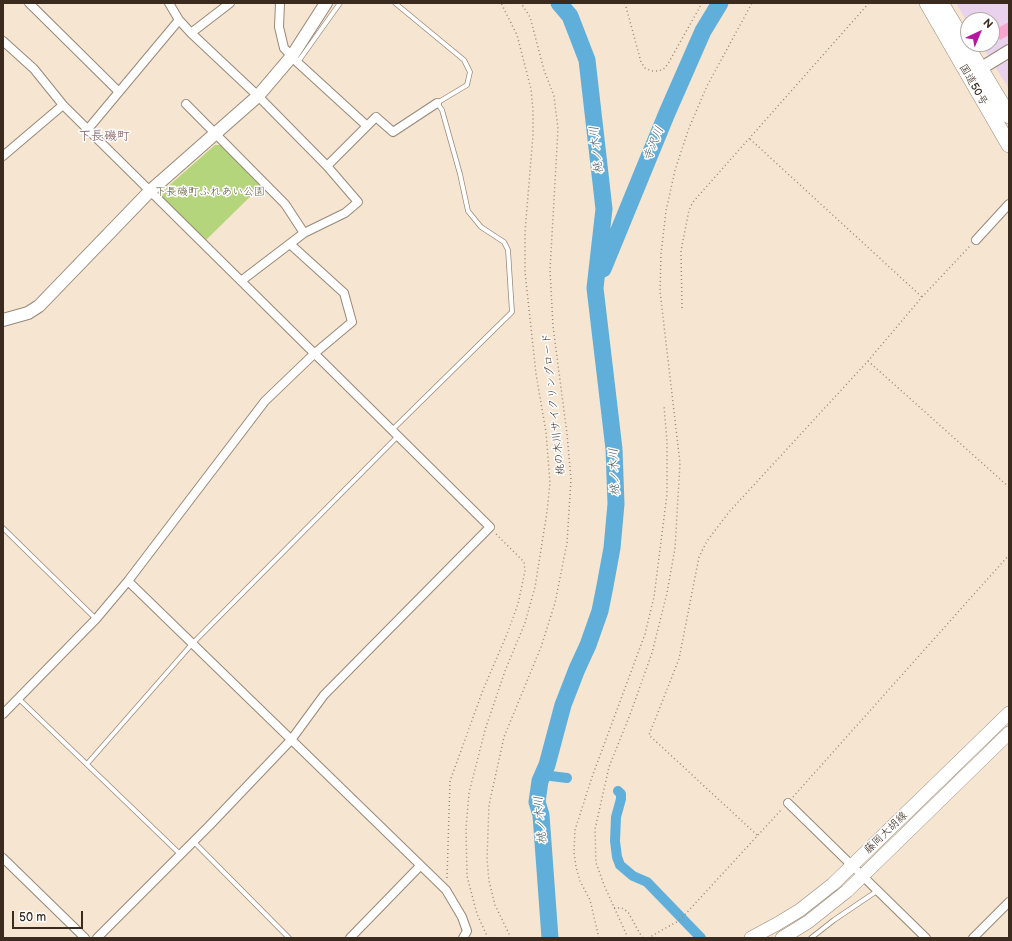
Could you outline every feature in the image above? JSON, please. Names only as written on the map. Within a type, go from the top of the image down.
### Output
[{"type":"highway","name":"国道50号","points":[[927,3],[1009,145]]},
{"type":"highway","name":"国道50号","points":[[941,3],[1009,116]]},
{"type":"main road","name":"藤岡大胡線","points":[[751,938],[800,910],[816,898],[852,866],[1009,713]]},
{"type":"main road","name":"藤岡大胡線","points":[[784,937],[808,922],[847,891],[1009,733]]},
{"type":"street","points":[[29,3],[119,92]]},
{"type":"street","points":[[169,3],[179,20],[191,33],[258,96],[327,166],[358,202],[345,213],[304,233],[241,281]]},
{"type":"street","points":[[191,33],[230,3]]},
{"type":"street","points":[[280,3],[279,27],[284,48],[367,126]]},
{"type":"street","points":[[3,320],[28,313],[39,306],[150,191],[258,96],[295,59],[326,3]]},
{"type":"street","points":[[88,130],[179,20]]},
{"type":"street","points":[[3,42],[34,70],[63,105],[88,130],[490,527],[324,695],[291,740],[97,938]]},
{"type":"street","points":[[980,69],[1009,51]]},
{"type":"street","points":[[327,166],[376,117],[393,132],[437,103]]},
{"type":"street","points":[[186,104],[285,204],[304,233]]},
{"type":"street","points":[[3,156],[63,105]]},
{"type":"street","points":[[976,240],[1009,204]]},
{"type":"street","points":[[3,714],[96,619],[128,580],[265,401],[315,353],[352,322],[344,293],[290,244]]},
{"type":"street","points":[[128,580],[446,890],[462,917],[467,931],[464,938]]},
{"type":"street","points":[[788,803],[926,938]]},
{"type":"street","points":[[3,858],[85,938]]},
{"type":"street","points":[[350,938],[420,866]]},
{"type":"street","points":[[974,938],[1009,902]]},
{"type":"lane","points":[[295,59],[340,3]]},
{"type":"lane","points":[[87,764],[192,644],[512,312],[508,250],[504,242],[481,227],[468,211],[460,174],[442,110],[437,103],[467,85],[470,72],[464,60],[396,3]]},
{"type":"lane","points":[[3,528],[96,619]]},
{"type":"lane","points":[[18,699],[180,854]]},
{"type":"lane","points":[[193,841],[290,938]]},
{"type":"lane","points":[[811,938],[834,920],[877,891]]},
{"type":"path","points":[[488,938],[477,914],[467,876],[466,828],[469,793],[485,730],[505,671],[525,622],[535,587],[550,483],[546,432],[536,366],[525,272],[525,232],[533,135],[531,89],[517,35],[508,14],[501,3]]},
{"type":"path","name":"桃の木川サイクリングロード","points":[[510,938],[495,905],[489,881],[487,859],[489,805],[504,737],[541,647],[555,603],[567,543],[571,479],[554,326],[550,270],[558,129],[554,96],[544,70],[530,17],[522,3]]},
{"type":"path","points":[[625,3],[641,62],[645,68],[652,71],[659,71],[665,68],[702,3]]},
{"type":"path","points":[[628,938],[604,885],[596,863],[594,829],[609,767],[652,653],[667,593],[675,548],[680,463],[660,291],[661,254],[666,211],[675,170],[689,128],[707,86],[752,3]]},
{"type":"path","points":[[682,308],[681,250],[689,210],[693,202],[869,3]]},
{"type":"path","points":[[750,139],[922,297]]},
{"type":"path","points":[[757,835],[649,735],[679,659],[699,557],[707,541],[733,508],[868,361],[922,297],[976,240]]},
{"type":"path","points":[[868,361],[1009,487]]},
{"type":"path","points":[[599,938],[590,900],[580,881],[576,867],[574,853],[576,830],[592,777],[645,634],[654,597],[667,494],[667,442],[664,406]]},
{"type":"path","points":[[446,890],[450,782],[483,690],[518,604],[525,571],[524,562],[490,527]]},
{"type":"path","points":[[648,938],[680,920],[686,914],[788,803],[1009,555]]},
{"type":"path","points":[[614,908],[622,908],[628,912],[643,938]]},
{"type":"shaded area","points":[[956,3],[1009,3],[1009,89],[986,52],[1000,52],[1000,12],[961,12]]},
{"type":"green space","name":"下長磯町ふれあい公園","points":[[215,145],[221,145],[261,186],[205,241],[162,197],[164,190]]},
{"type":"building","points":[[1009,22],[1009,35],[1000,40],[1000,27]]},
{"type":"waterway","name":"桃ノ木川","points":[[550,938],[541,815],[537,802],[540,781],[547,765],[563,705],[588,645],[600,611],[612,548],[616,504],[614,449],[595,288],[604,209],[587,60],[570,16],[559,3]]},
{"type":"waterway","name":"寺沢川","points":[[603,269],[667,113],[703,31],[720,3]]},
{"type":"waterway","points":[[543,775],[567,778]]},
{"type":"waterway","points":[[618,791],[621,794],[621,799],[616,817],[615,841],[617,857],[620,865],[633,876],[647,882],[701,938]]},
{"type":"district","name":"下長磯町","points":[[104,137]]}]
